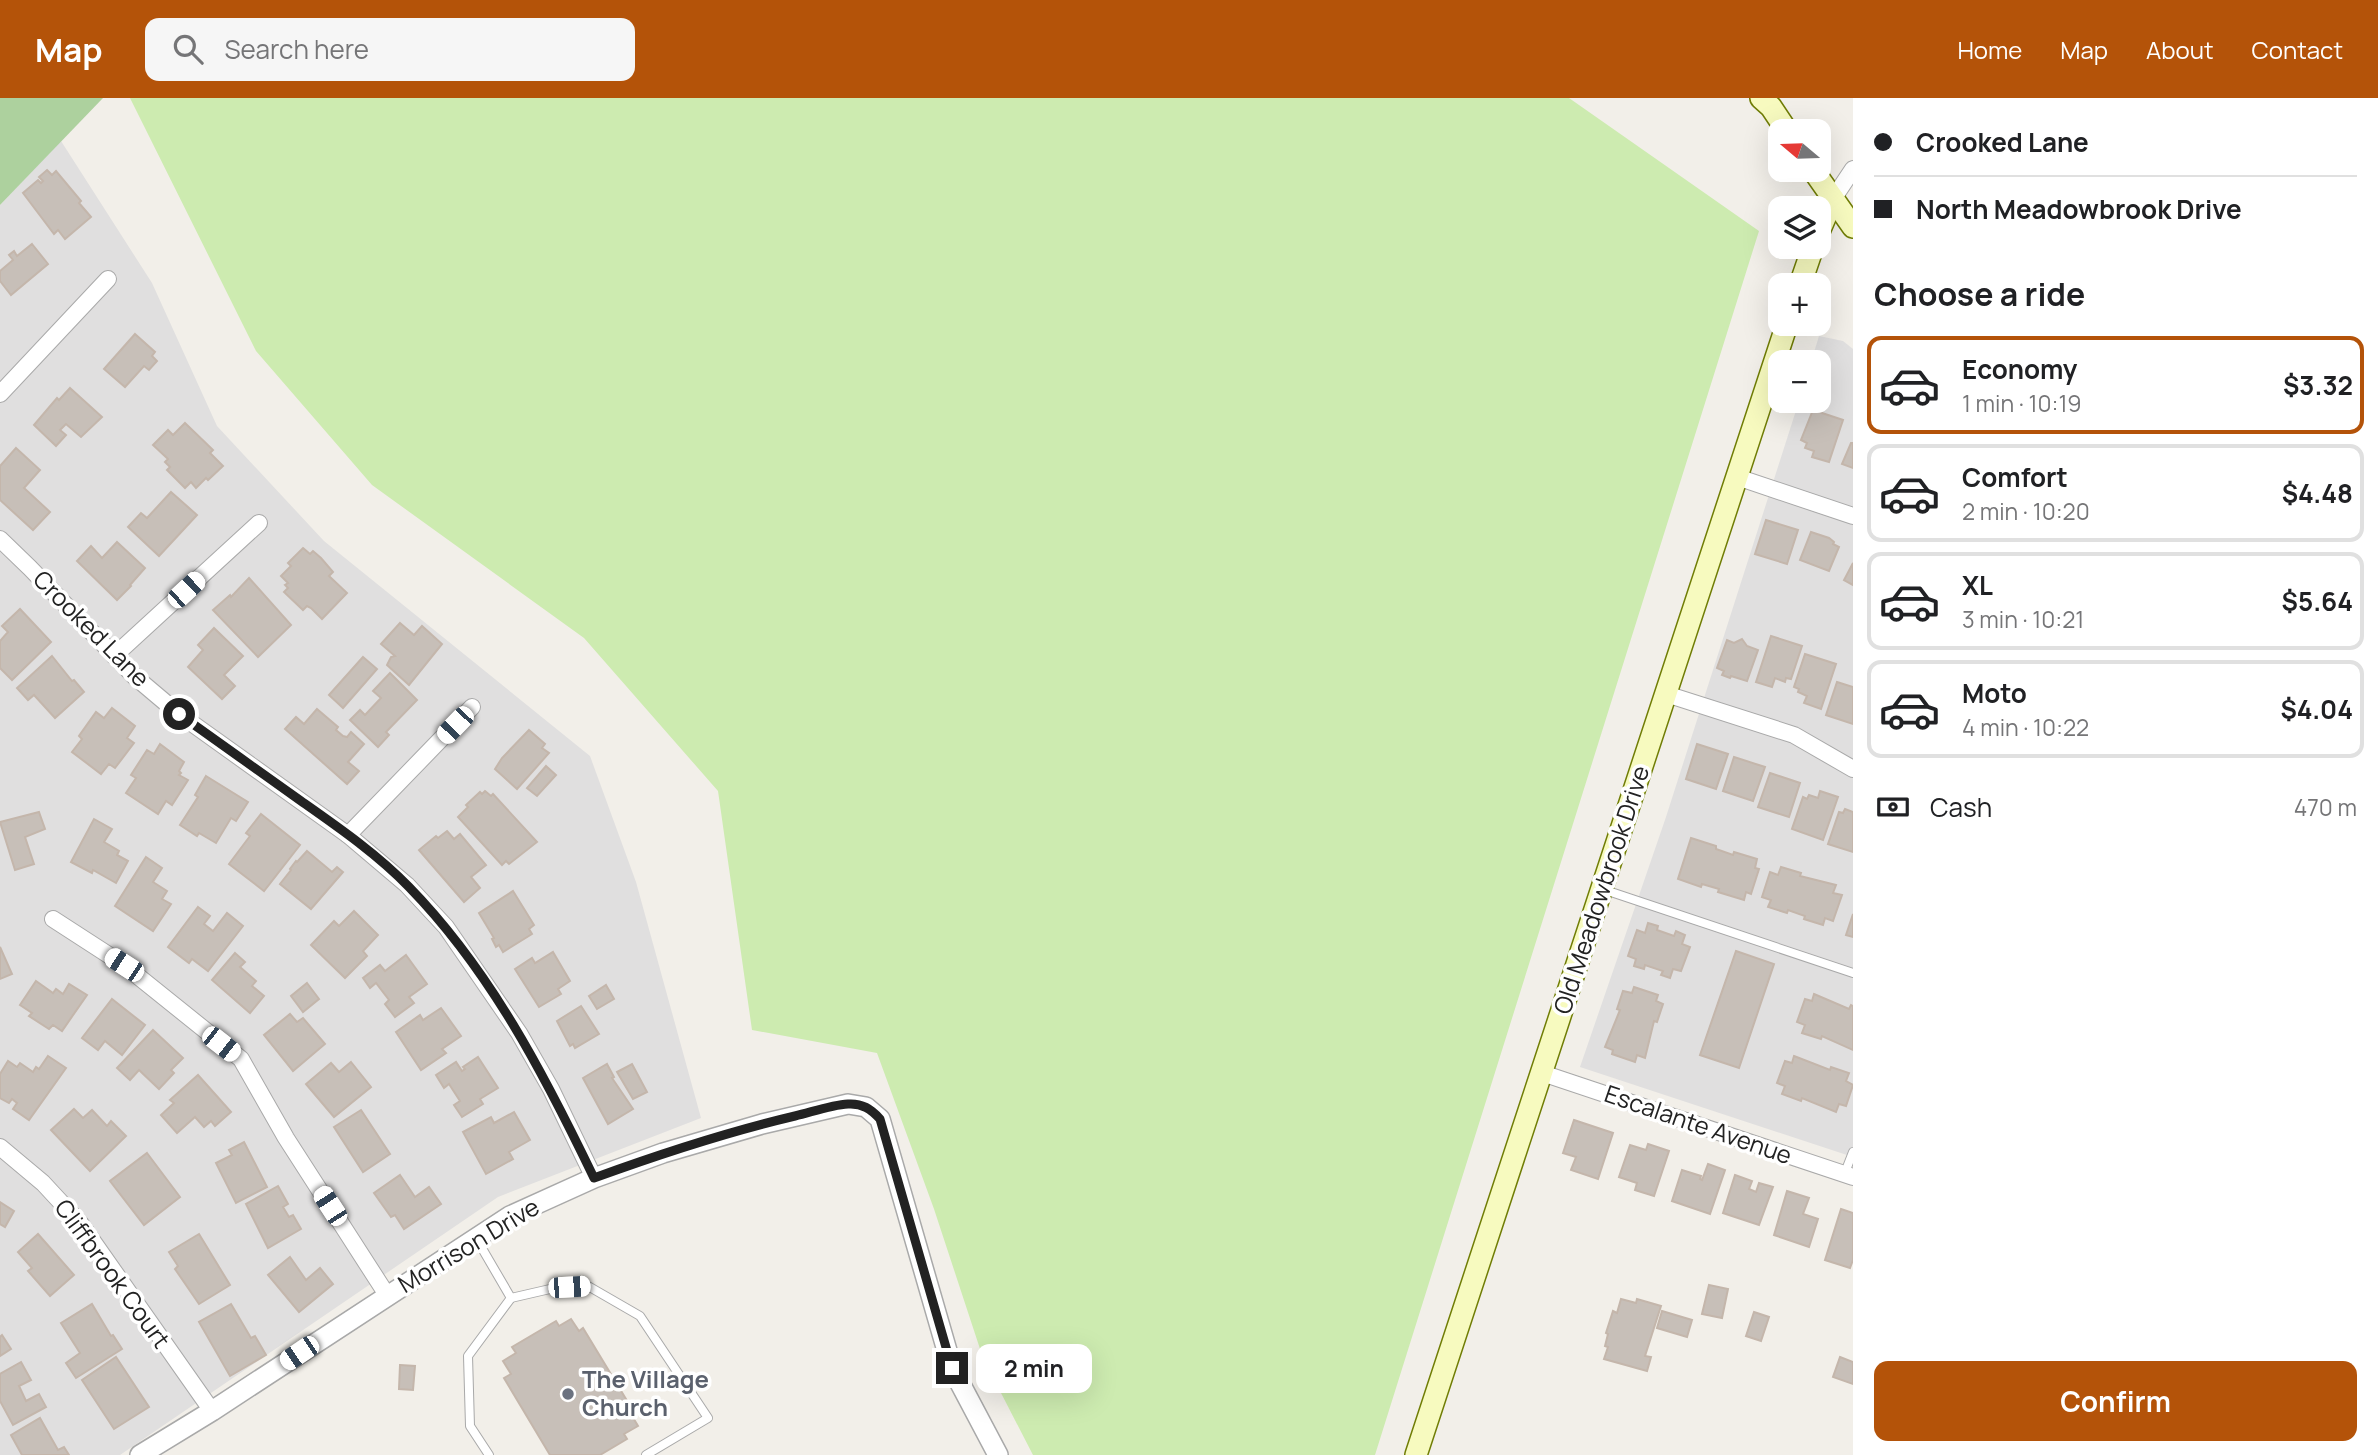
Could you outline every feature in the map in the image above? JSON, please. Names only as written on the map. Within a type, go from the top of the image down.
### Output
[{"type":"main road","points":[[1761,98],[1779,119]]},
{"type":"main road","points":[[1821,182],[1853,227]]},
{"type":"main road","points":[[1831,204],[1833,199]]},
{"type":"main road","name":"Old Meadowbrook Drive","points":[[1416,1455],[1783,336]]},
{"type":"street","points":[[1833,199],[1853,169]]},
{"type":"street","points":[[0,394],[108,279]]},
{"type":"street","points":[[1737,477],[1853,516]]},
{"type":"street","points":[[114,656],[259,523]]},
{"type":"street","name":"Crooked Lane","points":[[0,539],[134,676],[179,714],[348,835],[407,885],[446,927],[519,1033],[551,1089],[594,1178]]},
{"type":"street","points":[[1666,694],[1794,735],[1853,769]]},
{"type":"street","points":[[348,835],[472,707]]},
{"type":"street","points":[[53,919],[124,965],[241,1059],[286,1138],[387,1295]]},
{"type":"street","name":"Escalante Avenue","points":[[1542,1073],[1849,1176]]},
{"type":"street","name":"Morrison Drive","points":[[140,1455],[212,1411],[510,1216],[594,1178],[663,1153],[762,1124],[848,1104],[871,1109],[880,1119],[952,1368],[998,1455]]},
{"type":"street","name":"Cliffbrook Court","points":[[0,1147],[43,1183],[80,1223],[212,1411]]},
{"type":"lane","points":[[1602,889],[1853,973]]},
{"type":"lane","points":[[1849,1176],[1853,1152]]},
{"type":"lane","points":[[476,1238],[511,1298]]},
{"type":"lane","points":[[489,1455],[470,1426],[468,1356],[511,1298],[550,1289],[588,1286],[640,1317],[708,1418],[646,1455]]},
{"type":"shaded area","points":[[61,141],[152,283],[217,426],[324,541],[590,756],[636,882],[701,1118],[498,1197],[120,1455],[0,1455],[0,205]]},
{"type":"shaded area","points":[[1819,336],[1843,341],[1853,349],[1853,1157],[1580,1067],[1666,817],[1795,413],[1831,413],[1831,350],[1815,350]]},
{"type":"green space","points":[[0,98],[103,98],[0,205]]},
{"type":"green space","points":[[130,98],[1569,98],[1759,231],[1375,1455],[1033,1455],[983,1358],[934,1209],[877,1053],[752,1030],[718,791],[584,638],[372,485],[256,351]]},
{"type":"building","points":[[47,170],[52,175],[56,171],[91,217],[65,239],[58,230],[54,234],[23,193],[38,180],[41,183],[43,181],[39,177]]},
{"type":"building","points":[[32,244],[48,264],[11,295],[0,281],[0,271],[13,260],[9,255],[14,251],[17,256]]},
{"type":"building","points":[[135,334],[155,352],[152,356],[157,361],[149,370],[144,366],[125,387],[104,369]]},
{"type":"building","points":[[70,388],[102,417],[81,437],[66,424],[60,430],[66,435],[56,446],[34,425],[57,398],[59,400]]},
{"type":"building","points":[[1812,413],[1822,413],[1843,420],[1829,462],[1812,457],[1814,451],[1805,448],[1807,443],[1801,440]]},
{"type":"building","points":[[185,423],[213,450],[210,453],[223,466],[196,488],[191,482],[185,488],[167,470],[170,467],[165,462],[168,459],[153,445],[168,430],[173,435]]},
{"type":"building","points":[[1853,443],[1853,468],[1842,464]]},
{"type":"building","points":[[16,448],[40,470],[24,488],[50,512],[33,530],[0,500],[0,466]]},
{"type":"building","points":[[171,492],[197,515],[159,556],[128,527],[141,513],[147,518]]},
{"type":"building","points":[[1766,520],[1798,530],[1787,564],[1755,554]]},
{"type":"building","points":[[1811,532],[1829,538],[1839,547],[1829,571],[1800,560]]},
{"type":"building","points":[[117,542],[145,568],[117,600],[77,561],[91,546],[102,558]]},
{"type":"building","points":[[303,548],[310,554],[313,551],[321,558],[333,572],[329,576],[347,593],[322,619],[307,606],[303,610],[284,592],[288,583],[281,576],[291,566],[288,563]]},
{"type":"building","points":[[1853,563],[1853,585],[1844,580]]},
{"type":"building","points":[[249,578],[291,625],[258,657],[213,610],[230,595],[231,597]]},
{"type":"building","points":[[20,609],[51,642],[12,680],[0,668],[0,641],[8,632],[2,626]]},
{"type":"building","points":[[400,623],[414,635],[422,626],[442,644],[409,685],[387,665],[391,657],[395,656],[381,644]]},
{"type":"building","points":[[214,628],[243,656],[224,675],[235,686],[222,699],[188,667],[203,650],[198,645]]},
{"type":"building","points":[[1771,636],[1802,646],[1791,679],[1786,678],[1785,682],[1775,678],[1772,687],[1756,682]]},
{"type":"building","points":[[1742,639],[1747,646],[1758,650],[1747,681],[1722,675],[1724,671],[1717,668],[1727,640],[1734,643]]},
{"type":"building","points":[[1805,654],[1836,664],[1821,709],[1804,703],[1807,696],[1794,687]]},
{"type":"building","points":[[52,656],[84,692],[55,718],[34,695],[28,700],[17,688]]},
{"type":"building","points":[[363,657],[377,669],[343,708],[329,695]]},
{"type":"building","points":[[390,673],[417,700],[386,732],[389,735],[378,747],[350,720],[360,710],[365,715],[381,698],[373,691]]},
{"type":"building","points":[[1837,682],[1853,687],[1853,724],[1826,715]]},
{"type":"building","points":[[112,708],[135,726],[127,738],[134,743],[115,768],[109,764],[101,774],[72,752],[82,739],[79,736],[96,712],[104,718]]},
{"type":"building","points":[[317,709],[338,727],[336,730],[343,736],[347,737],[351,732],[364,744],[348,762],[359,771],[347,784],[285,729],[296,717],[304,724]]},
{"type":"building","points":[[529,730],[545,744],[542,748],[549,753],[517,789],[495,769]]},
{"type":"building","points":[[160,744],[184,762],[179,775],[188,780],[172,805],[166,801],[158,814],[126,793],[136,778],[131,775],[147,750],[154,754]]},
{"type":"building","points":[[1697,744],[1728,754],[1716,789],[1686,779]]},
{"type":"building","points":[[1734,757],[1765,767],[1753,801],[1723,791]]},
{"type":"building","points":[[546,766],[556,775],[537,796],[527,788]]},
{"type":"building","points":[[1770,773],[1800,783],[1789,817],[1758,807]]},
{"type":"building","points":[[206,776],[248,802],[236,821],[231,818],[216,843],[199,833],[197,836],[180,825],[198,797],[195,795]]},
{"type":"building","points":[[485,791],[491,796],[493,794],[537,842],[509,864],[506,861],[502,865],[458,817],[468,807],[466,805],[480,792],[482,794]]},
{"type":"building","points":[[1820,791],[1838,797],[1823,840],[1792,829],[1803,797],[1807,799],[1809,795],[1818,798]]},
{"type":"building","points":[[1845,809],[1853,812],[1853,852],[1828,844],[1839,812],[1843,813]]},
{"type":"building","points":[[39,812],[45,829],[25,837],[34,864],[15,870],[0,822]]},
{"type":"building","points":[[261,814],[300,845],[264,891],[229,864],[250,836],[246,833]]},
{"type":"building","points":[[94,819],[112,829],[104,842],[119,851],[117,855],[128,861],[116,883],[71,862]]},
{"type":"building","points":[[447,831],[454,839],[460,834],[486,865],[471,877],[480,888],[464,902],[419,850]]},
{"type":"building","points":[[1691,838],[1733,855],[1734,852],[1757,859],[1755,868],[1759,869],[1751,894],[1746,892],[1744,900],[1718,892],[1719,889],[1702,884],[1701,887],[1678,879]]},
{"type":"building","points":[[307,851],[332,872],[337,867],[343,872],[311,909],[280,884],[296,861]]},
{"type":"building","points":[[146,857],[162,868],[153,882],[167,891],[162,899],[171,904],[153,931],[115,906]]},
{"type":"building","points":[[1781,867],[1801,873],[1800,876],[1836,885],[1833,893],[1842,895],[1833,921],[1825,918],[1823,925],[1788,910],[1787,913],[1768,907],[1771,900],[1762,897],[1770,872],[1778,875]]},
{"type":"building","points":[[513,891],[534,925],[529,929],[532,934],[503,952],[499,945],[496,947],[492,939],[494,938],[479,913]]},
{"type":"building","points":[[198,907],[210,916],[204,924],[213,931],[227,913],[243,926],[208,971],[192,959],[189,963],[168,947]]},
{"type":"building","points":[[354,911],[378,935],[363,951],[367,956],[345,978],[311,945],[334,921],[339,926]]},
{"type":"building","points":[[1853,914],[1853,937],[1846,935]]},
{"type":"building","points":[[1648,923],[1658,926],[1657,930],[1674,936],[1676,931],[1685,935],[1682,944],[1690,947],[1681,971],[1673,969],[1670,978],[1661,975],[1663,971],[1645,965],[1644,969],[1634,966],[1636,959],[1628,956],[1637,930],[1645,933]]},
{"type":"building","points":[[0,947],[12,974],[0,979]]},
{"type":"building","points":[[1736,951],[1774,964],[1739,1068],[1700,1055]]},
{"type":"building","points":[[553,952],[570,981],[558,989],[561,994],[539,1007],[515,969],[532,958],[535,963]]},
{"type":"building","points":[[235,953],[245,962],[240,967],[256,981],[252,986],[264,996],[250,1013],[212,980]]},
{"type":"building","points":[[406,955],[427,984],[409,997],[414,1003],[395,1017],[385,1004],[389,1000],[376,983],[370,988],[363,978],[380,965],[385,971]]},
{"type":"building","points":[[36,981],[53,993],[56,989],[63,994],[69,984],[87,995],[62,1031],[53,1025],[49,1029],[29,1016],[32,1013],[20,1005]]},
{"type":"building","points":[[307,983],[319,999],[303,1012],[291,996]]},
{"type":"building","points":[[606,985],[614,999],[597,1009],[589,996]]},
{"type":"building","points":[[1634,987],[1658,995],[1656,1001],[1663,1004],[1657,1022],[1654,1021],[1645,1058],[1637,1055],[1635,1062],[1612,1054],[1613,1050],[1605,1047],[1620,1010],[1617,1009],[1623,991],[1632,993]]},
{"type":"building","points":[[1814,994],[1849,1009],[1853,1006],[1853,1050],[1822,1036],[1821,1039],[1802,1033],[1805,1025],[1797,1022],[1805,999],[1812,1001]]},
{"type":"building","points":[[112,999],[145,1025],[122,1055],[105,1041],[98,1050],[82,1038]]},
{"type":"building","points":[[581,1006],[599,1034],[575,1048],[573,1044],[570,1046],[557,1021]]},
{"type":"building","points":[[441,1008],[461,1036],[442,1049],[446,1053],[421,1070],[396,1032],[420,1015],[423,1020]]},
{"type":"building","points":[[290,1014],[297,1022],[303,1018],[325,1044],[293,1071],[264,1035]]},
{"type":"building","points":[[153,1030],[183,1058],[171,1070],[174,1073],[159,1089],[139,1070],[130,1080],[117,1068]]},
{"type":"building","points":[[48,1056],[66,1068],[29,1120],[13,1109],[17,1103],[12,1099],[9,1103],[0,1098],[0,1074],[8,1061],[17,1067],[20,1063],[33,1072],[36,1067],[39,1069]]},
{"type":"building","points":[[1794,1056],[1830,1070],[1831,1067],[1849,1073],[1846,1081],[1853,1085],[1846,1106],[1839,1104],[1836,1112],[1802,1098],[1801,1101],[1782,1094],[1785,1086],[1777,1083],[1785,1061],[1792,1063]]},
{"type":"building","points":[[478,1057],[498,1088],[480,1099],[483,1104],[462,1117],[454,1105],[460,1101],[449,1084],[444,1088],[436,1075],[456,1062],[462,1071],[465,1069],[463,1067]]},
{"type":"building","points":[[351,1062],[371,1087],[334,1117],[306,1084],[331,1063],[339,1072]]},
{"type":"building","points":[[607,1064],[614,1077],[612,1078],[633,1109],[608,1124],[583,1078]]},
{"type":"building","points":[[632,1064],[647,1092],[633,1099],[617,1072]]},
{"type":"building","points":[[198,1075],[231,1112],[215,1126],[211,1121],[204,1127],[195,1117],[177,1133],[161,1115],[174,1103],[170,1100]]},
{"type":"building","points":[[74,1109],[83,1118],[92,1110],[107,1126],[111,1121],[126,1136],[90,1171],[51,1130]]},
{"type":"building","points":[[361,1110],[390,1154],[363,1172],[334,1127]]},
{"type":"building","points":[[514,1112],[530,1140],[509,1152],[513,1159],[486,1174],[463,1132],[491,1117],[494,1123]]},
{"type":"building","points":[[1574,1120],[1613,1133],[1598,1179],[1571,1170],[1576,1157],[1563,1153]]},
{"type":"building","points":[[244,1142],[267,1187],[236,1203],[216,1163],[232,1155],[229,1150]]},
{"type":"building","points":[[1648,1144],[1669,1151],[1654,1196],[1635,1190],[1637,1183],[1619,1177],[1630,1145],[1646,1150]]},
{"type":"building","points":[[147,1153],[180,1197],[144,1225],[110,1181]]},
{"type":"building","points":[[1708,1164],[1725,1170],[1710,1214],[1672,1201],[1682,1170],[1701,1176],[1702,1180]]},
{"type":"building","points":[[400,1175],[415,1197],[429,1187],[441,1204],[404,1229],[395,1215],[391,1217],[374,1193]]},
{"type":"building","points":[[1735,1175],[1752,1181],[1749,1189],[1756,1192],[1759,1183],[1773,1187],[1759,1225],[1723,1213]]},
{"type":"building","points":[[278,1186],[288,1204],[283,1207],[289,1217],[293,1215],[301,1229],[268,1248],[246,1204]]},
{"type":"building","points":[[1787,1191],[1809,1198],[1803,1214],[1818,1219],[1809,1247],[1774,1235]]},
{"type":"building","points":[[0,1202],[14,1211],[5,1227],[0,1224]]},
{"type":"building","points":[[1841,1209],[1853,1213],[1853,1260],[1850,1268],[1825,1260]]},
{"type":"building","points":[[38,1234],[74,1275],[50,1296],[28,1271],[32,1268],[18,1252]]},
{"type":"building","points":[[199,1234],[230,1285],[199,1304],[175,1269],[178,1266],[169,1252]]},
{"type":"building","points":[[290,1257],[306,1280],[320,1268],[333,1284],[299,1312],[268,1275]]},
{"type":"building","points":[[1709,1285],[1728,1289],[1722,1318],[1702,1314]]},
{"type":"building","points":[[1621,1299],[1636,1303],[1637,1299],[1661,1306],[1645,1356],[1651,1357],[1647,1371],[1604,1359],[1608,1347],[1605,1346],[1606,1333],[1613,1311],[1617,1313]]},
{"type":"building","points":[[92,1304],[122,1349],[76,1378],[66,1363],[80,1353],[61,1323]]},
{"type":"building","points":[[231,1304],[251,1338],[255,1336],[266,1355],[230,1376],[199,1322]]},
{"type":"building","points":[[1662,1311],[1692,1320],[1687,1337],[1657,1328]]},
{"type":"building","points":[[1754,1312],[1769,1317],[1761,1341],[1746,1336]]},
{"type":"building","name":"The Village Church","points":[[571,1319],[579,1331],[583,1328],[632,1409],[629,1411],[638,1426],[624,1434],[627,1439],[600,1455],[550,1455],[504,1378],[511,1374],[503,1361],[516,1353],[512,1347],[556,1321],[559,1326]]},
{"type":"building","points":[[2,1335],[11,1349],[0,1356],[0,1337]]},
{"type":"building","points":[[116,1357],[149,1407],[114,1429],[82,1380]]},
{"type":"building","points":[[1840,1357],[1853,1362],[1853,1384],[1833,1377]]},
{"type":"building","points":[[21,1362],[31,1380],[19,1386],[26,1401],[39,1394],[46,1407],[13,1425],[0,1401],[0,1374]]},
{"type":"building","points":[[400,1365],[415,1366],[413,1390],[399,1389]]},
{"type":"building","points":[[40,1418],[58,1450],[64,1447],[69,1455],[22,1455],[11,1435]]},
{"type":"place","name":"The Village Church","points":[[568,1394]]},
{"type":"route","points":[[179,714],[348,835],[407,885],[446,927],[519,1033],[551,1089],[594,1178],[663,1153],[762,1124],[848,1104],[871,1109],[880,1119],[952,1368]]}]
